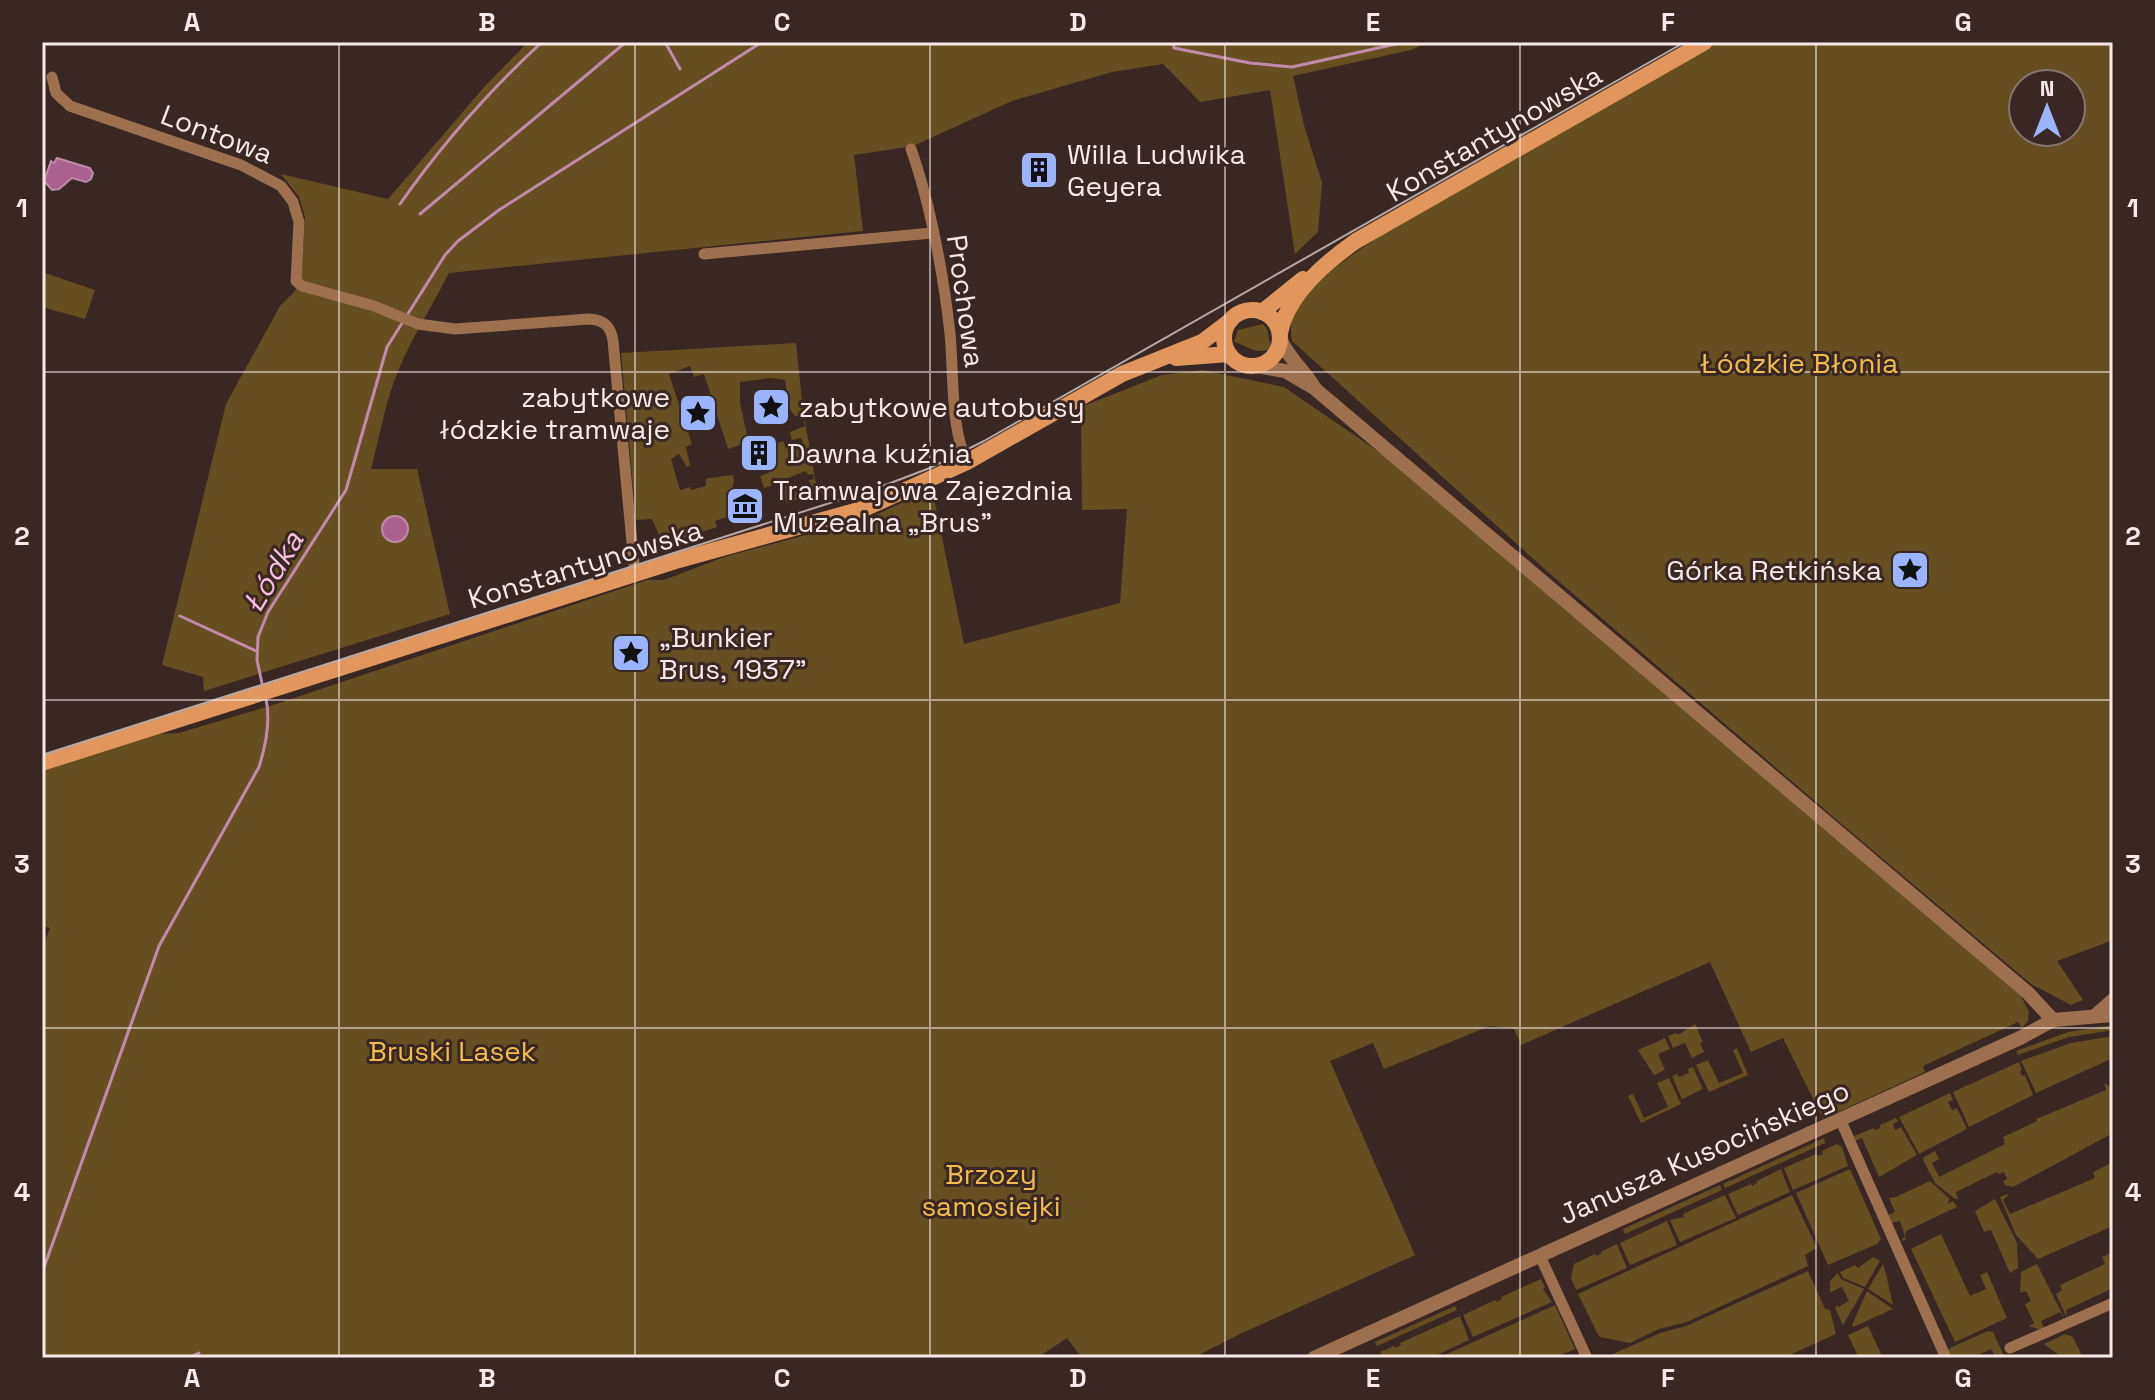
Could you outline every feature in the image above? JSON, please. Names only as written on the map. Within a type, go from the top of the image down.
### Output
[{"type":"main road","name":"Konstantynowska","points":[[1280,335],[1286,313],[1313,276],[1364,236],[1705,42]]},
{"type":"main road","name":"Konstantynowska","points":[[1262,312],[1300,280],[1313,276]]},
{"type":"main road","points":[[1243,312],[1262,312],[1274,320],[1280,335],[1275,355],[1256,366],[1243,365],[1229,354],[1224,337],[1231,320],[1243,312]]},
{"type":"main road","name":"Konstantynowska","points":[[42,763],[635,574],[866,508],[967,462],[1122,374],[1210,338],[1231,320]]},
{"type":"main road","name":"Konstantynowska","points":[[1171,356],[1181,359],[1229,354]]},
{"type":"street","name":"Lontowa","points":[[52,77],[56,93],[70,106],[241,165],[281,186],[293,202],[299,222],[296,281],[302,286],[418,324],[455,329],[589,319],[599,320],[608,326],[615,352],[635,574]]},
{"type":"street","name":"Prochowa","points":[[911,149],[924,192],[950,332],[959,443],[967,462]]},
{"type":"street","points":[[704,254],[932,233]]},
{"type":"street","points":[[1280,335],[1284,347],[1307,374],[1314,388]]},
{"type":"street","points":[[1256,366],[1277,368],[1314,388],[2028,993],[2053,1020]]},
{"type":"street","points":[[2096,1015],[2113,1000]]},
{"type":"street","name":"Janusza Kusocińskiego","points":[[1314,1358],[2020,1038],[2053,1020],[2113,1015]]},
{"type":"street","points":[[1840,1119],[1946,1358]]},
{"type":"street","points":[[1540,1256],[1587,1358]]},
{"type":"street","points":[[2010,1348],[2113,1303]]},
{"type":"green space","points":[[528,42],[1429,42],[1411,50],[1293,76],[1322,183],[1318,232],[1295,254],[1270,90],[1200,102],[1163,64],[1112,72],[1012,101],[913,146],[854,155],[863,231],[449,273],[413,338],[395,379],[371,469],[417,469],[450,614],[204,691],[203,677],[162,665],[226,404],[280,306],[295,291],[302,264],[305,217],[299,197],[281,174],[388,199],[486,85]]},
{"type":"green space","name":"Łódzkie Błonia","points":[[1720,42],[2113,42],[2113,940],[2057,961],[2083,1000],[2071,1005],[2031,984],[1549,573],[1292,341],[1292,316],[1298,304],[1320,280],[1366,246]]},
{"type":"green space","points":[[42,272],[95,290],[85,319],[42,307]]},
{"type":"green space","points":[[1263,324],[1271,348],[1257,351],[1234,342],[1238,330]]},
{"type":"green space","points":[[796,343],[803,411],[818,495],[815,496],[809,480],[814,479],[813,474],[808,475],[806,471],[788,478],[792,493],[797,492],[800,499],[787,503],[780,483],[764,488],[760,476],[769,473],[765,459],[770,457],[767,446],[783,441],[786,447],[803,442],[801,438],[792,440],[790,432],[805,426],[803,415],[795,416],[789,408],[785,380],[771,378],[740,382],[740,403],[748,439],[746,443],[728,449],[705,377],[703,374],[694,377],[690,366],[669,374],[692,444],[686,447],[690,465],[687,467],[679,454],[671,459],[680,490],[706,486],[706,479],[709,478],[733,475],[731,492],[743,496],[735,502],[738,514],[715,521],[717,527],[671,542],[659,535],[652,519],[636,520],[621,353]]},
{"type":"green space","points":[[1203,370],[1284,387],[1404,469],[2021,996],[2029,1012],[2028,1021],[2022,1028],[2018,1022],[1923,1066],[1925,1072],[1823,1119],[1783,1038],[1751,1052],[1710,962],[1521,1045],[1514,1029],[1490,1026],[1384,1069],[1373,1043],[1330,1061],[1415,1255],[1193,1358],[1082,1358],[1067,1338],[1037,1358],[42,1358],[42,948],[50,928],[42,926],[42,771],[160,734],[179,733],[276,704],[647,580],[664,580],[724,557],[869,518],[932,489],[964,644],[1120,603],[1127,509],[1082,510],[1081,407],[1162,375]]},
{"type":"green space","points":[[1695,1024],[1704,1052],[1692,1058],[1685,1043],[1673,1048],[1668,1036],[1678,1035]]},
{"type":"green space","points":[[2113,1025],[2113,1030],[2069,1037],[2018,1055],[2016,1051],[2068,1032]]},
{"type":"green space","points":[[2113,1036],[2113,1058],[2036,1093],[2021,1061],[2071,1043]]},
{"type":"green space","points":[[1665,1038],[1670,1049],[1658,1054],[1665,1070],[1654,1075],[1638,1050]]},
{"type":"green space","points":[[1737,1048],[1748,1075],[1709,1092],[1696,1065],[1708,1060],[1719,1083],[1743,1073],[1733,1050]]},
{"type":"green space","points":[[2019,1062],[2022,1076],[2025,1075],[2033,1095],[1969,1127],[1953,1092]]},
{"type":"green space","points":[[1693,1067],[1703,1089],[1682,1099],[1672,1076],[1689,1073],[1688,1069]]},
{"type":"green space","points":[[1669,1078],[1681,1104],[1641,1123],[1628,1096],[1633,1094],[1644,1118],[1668,1107],[1657,1083]]},
{"type":"green space","points":[[2104,1083],[2113,1088],[2113,1133],[2013,1187],[2005,1185],[2003,1181],[2007,1179],[2004,1172],[1997,1172],[1956,1192],[1958,1199],[1955,1199],[1935,1183],[1923,1160],[1935,1151],[1939,1159],[1932,1163],[1939,1177],[2005,1144],[2003,1137],[2036,1119],[2106,1090]]},
{"type":"green space","points":[[1950,1093],[1953,1100],[1948,1102],[1952,1110],[1957,1108],[1967,1129],[1919,1154],[1899,1117]]},
{"type":"green space","points":[[1896,1118],[1898,1121],[1893,1124],[1895,1130],[1901,1127],[1917,1155],[1879,1177],[1862,1138],[1855,1141],[1854,1136],[1880,1128],[1880,1125]]},
{"type":"green space","points":[[1824,1138],[1825,1143],[1725,1188],[1723,1184]]},
{"type":"green space","points":[[1837,1144],[1842,1147],[1848,1166],[1793,1190],[1784,1168],[1823,1154],[1822,1151]]},
{"type":"green space","points":[[2113,1162],[2113,1226],[2038,1259],[2016,1235],[2000,1197],[2008,1194],[2003,1200],[2010,1214],[2095,1178],[2093,1172]]},
{"type":"green space","points":[[1781,1169],[1790,1192],[1738,1215],[1728,1194],[1752,1186]]},
{"type":"green space","points":[[1850,1169],[1881,1239],[1877,1244],[1828,1265],[1796,1193]]},
{"type":"green space","points":[[1930,1181],[1950,1199],[1947,1204],[1953,1201],[1957,1207],[1906,1231],[1905,1240],[1900,1241],[1905,1236],[1900,1221],[1892,1223],[1888,1215],[1895,1212],[1889,1198]]},
{"type":"green space","points":[[1720,1185],[1722,1190],[1625,1234],[1623,1229]]},
{"type":"green space","points":[[1725,1195],[1736,1218],[1680,1242],[1670,1220],[1684,1217],[1683,1214]]},
{"type":"green space","points":[[1792,1195],[1817,1248],[1805,1255],[1808,1266],[1687,1322],[1659,1329],[1630,1343],[1600,1337],[1597,1333],[1578,1294]]},
{"type":"green space","points":[[1995,1199],[2017,1243],[2018,1268],[2010,1273],[1991,1230],[1984,1232],[1975,1211]]},
{"type":"green space","points":[[1667,1221],[1677,1245],[1630,1265],[1620,1243]]},
{"type":"green space","points":[[1941,1234],[1970,1296],[1986,1289],[1980,1275],[1987,1272],[2007,1318],[1955,1342],[1911,1249]]},
{"type":"green space","points":[[1617,1244],[1627,1268],[1576,1290],[1571,1278],[1574,1264]]},
{"type":"green space","points":[[2113,1252],[2113,1288],[2066,1310],[2067,1318],[2056,1294],[2062,1290],[2060,1285],[2105,1264],[2102,1257]]},
{"type":"green space","points":[[1873,1257],[1880,1261],[1865,1287],[1843,1278],[1840,1272],[1855,1265],[1858,1268]]},
{"type":"green space","points":[[1883,1264],[1885,1270],[1893,1305],[1868,1289]]},
{"type":"green space","points":[[2037,1264],[2065,1319],[2060,1312],[2041,1321],[2044,1328],[2040,1330],[2029,1326],[2034,1323],[2025,1304],[2031,1301],[2026,1291],[2020,1293],[2021,1272]]},
{"type":"green space","points":[[1808,1271],[1825,1309],[1830,1310],[1836,1334],[1783,1358],[1604,1358],[1660,1333],[1686,1326]]},
{"type":"green space","points":[[1838,1273],[1841,1279],[1864,1289],[1843,1325],[1835,1308],[1849,1301],[1842,1287],[1830,1292],[1830,1281]]},
{"type":"green space","points":[[1541,1279],[1543,1289],[1552,1302],[1473,1337],[1463,1315],[1495,1300],[1497,1302],[1501,1297]]},
{"type":"green space","points":[[1867,1291],[1893,1309],[1853,1327],[1852,1325]]},
{"type":"green space","points":[[1555,1305],[1575,1349],[1554,1358],[1438,1358]]},
{"type":"green space","points":[[1455,1306],[1457,1310],[1377,1346],[1375,1342]]},
{"type":"green space","points":[[1460,1316],[1469,1340],[1431,1358],[1383,1358],[1380,1352],[1394,1346],[1396,1348],[1400,1343]]},
{"type":"green space","points":[[1868,1326],[1883,1358],[1851,1358],[1857,1354],[1848,1335]]},
{"type":"green space","points":[[1988,1331],[1993,1332],[2005,1358],[1996,1358],[1991,1349],[1976,1358],[1952,1358],[1948,1351],[1950,1348]]},
{"type":"green space","points":[[2065,1334],[2073,1337],[2083,1358],[2063,1358],[2044,1344]]},
{"type":"shaded area","points":[[57,158],[90,168],[93,173],[91,179],[86,182],[72,178],[59,189],[52,190],[44,181],[51,161],[54,163]]},
{"type":"shaded area","points":[[395,516],[404,520],[408,529],[404,538],[395,542],[386,538],[382,529],[386,520]]},
{"type":"waterway","points":[[400,204],[466,119],[542,42]]},
{"type":"waterway","points":[[420,214],[626,42]]},
{"type":"waterway","points":[[665,42],[680,69]]},
{"type":"waterway","name":"Łódka","points":[[263,688],[257,660],[258,637],[268,612],[346,490],[387,347],[445,255],[458,241],[499,210],[762,42]]},
{"type":"waterway","points":[[1173,42],[1174,48],[1250,63],[1292,67],[1405,42]]},
{"type":"waterway","points":[[180,616],[256,651]]},
{"type":"waterway","name":"Łódka","points":[[42,1273],[159,946],[259,767],[267,733],[266,699]]},
{"type":"waterway","points":[[188,1358],[199,1353]]},
{"type":"tram line","points":[[42,755],[880,487],[930,468],[984,441],[1685,42]]},
{"type":"place","name":"Willa Ludwika Geyera","points":[[1039,170]]},
{"type":"place","name":"zabytkowe autobusy","points":[[771,407]]},
{"type":"place","name":"zabytkowe łódzkie tramwaje","points":[[698,413]]},
{"type":"place","name":"Dawna kuźnia","points":[[759,453]]},
{"type":"place","name":"Tramwajowa Zajezdnia Muzealna „Brus”","points":[[745,506]]},
{"type":"place","name":"Górka Retkińska","points":[[1910,570]]},
{"type":"place","name":"„Bunkier Brus, 1937”","points":[[631,653]]},
{"type":"park label","name":"Bruski Lasek","points":[[452,1051]]},
{"type":"park label","name":"Brzozy samosiejki","points":[[991,1190]]}]
